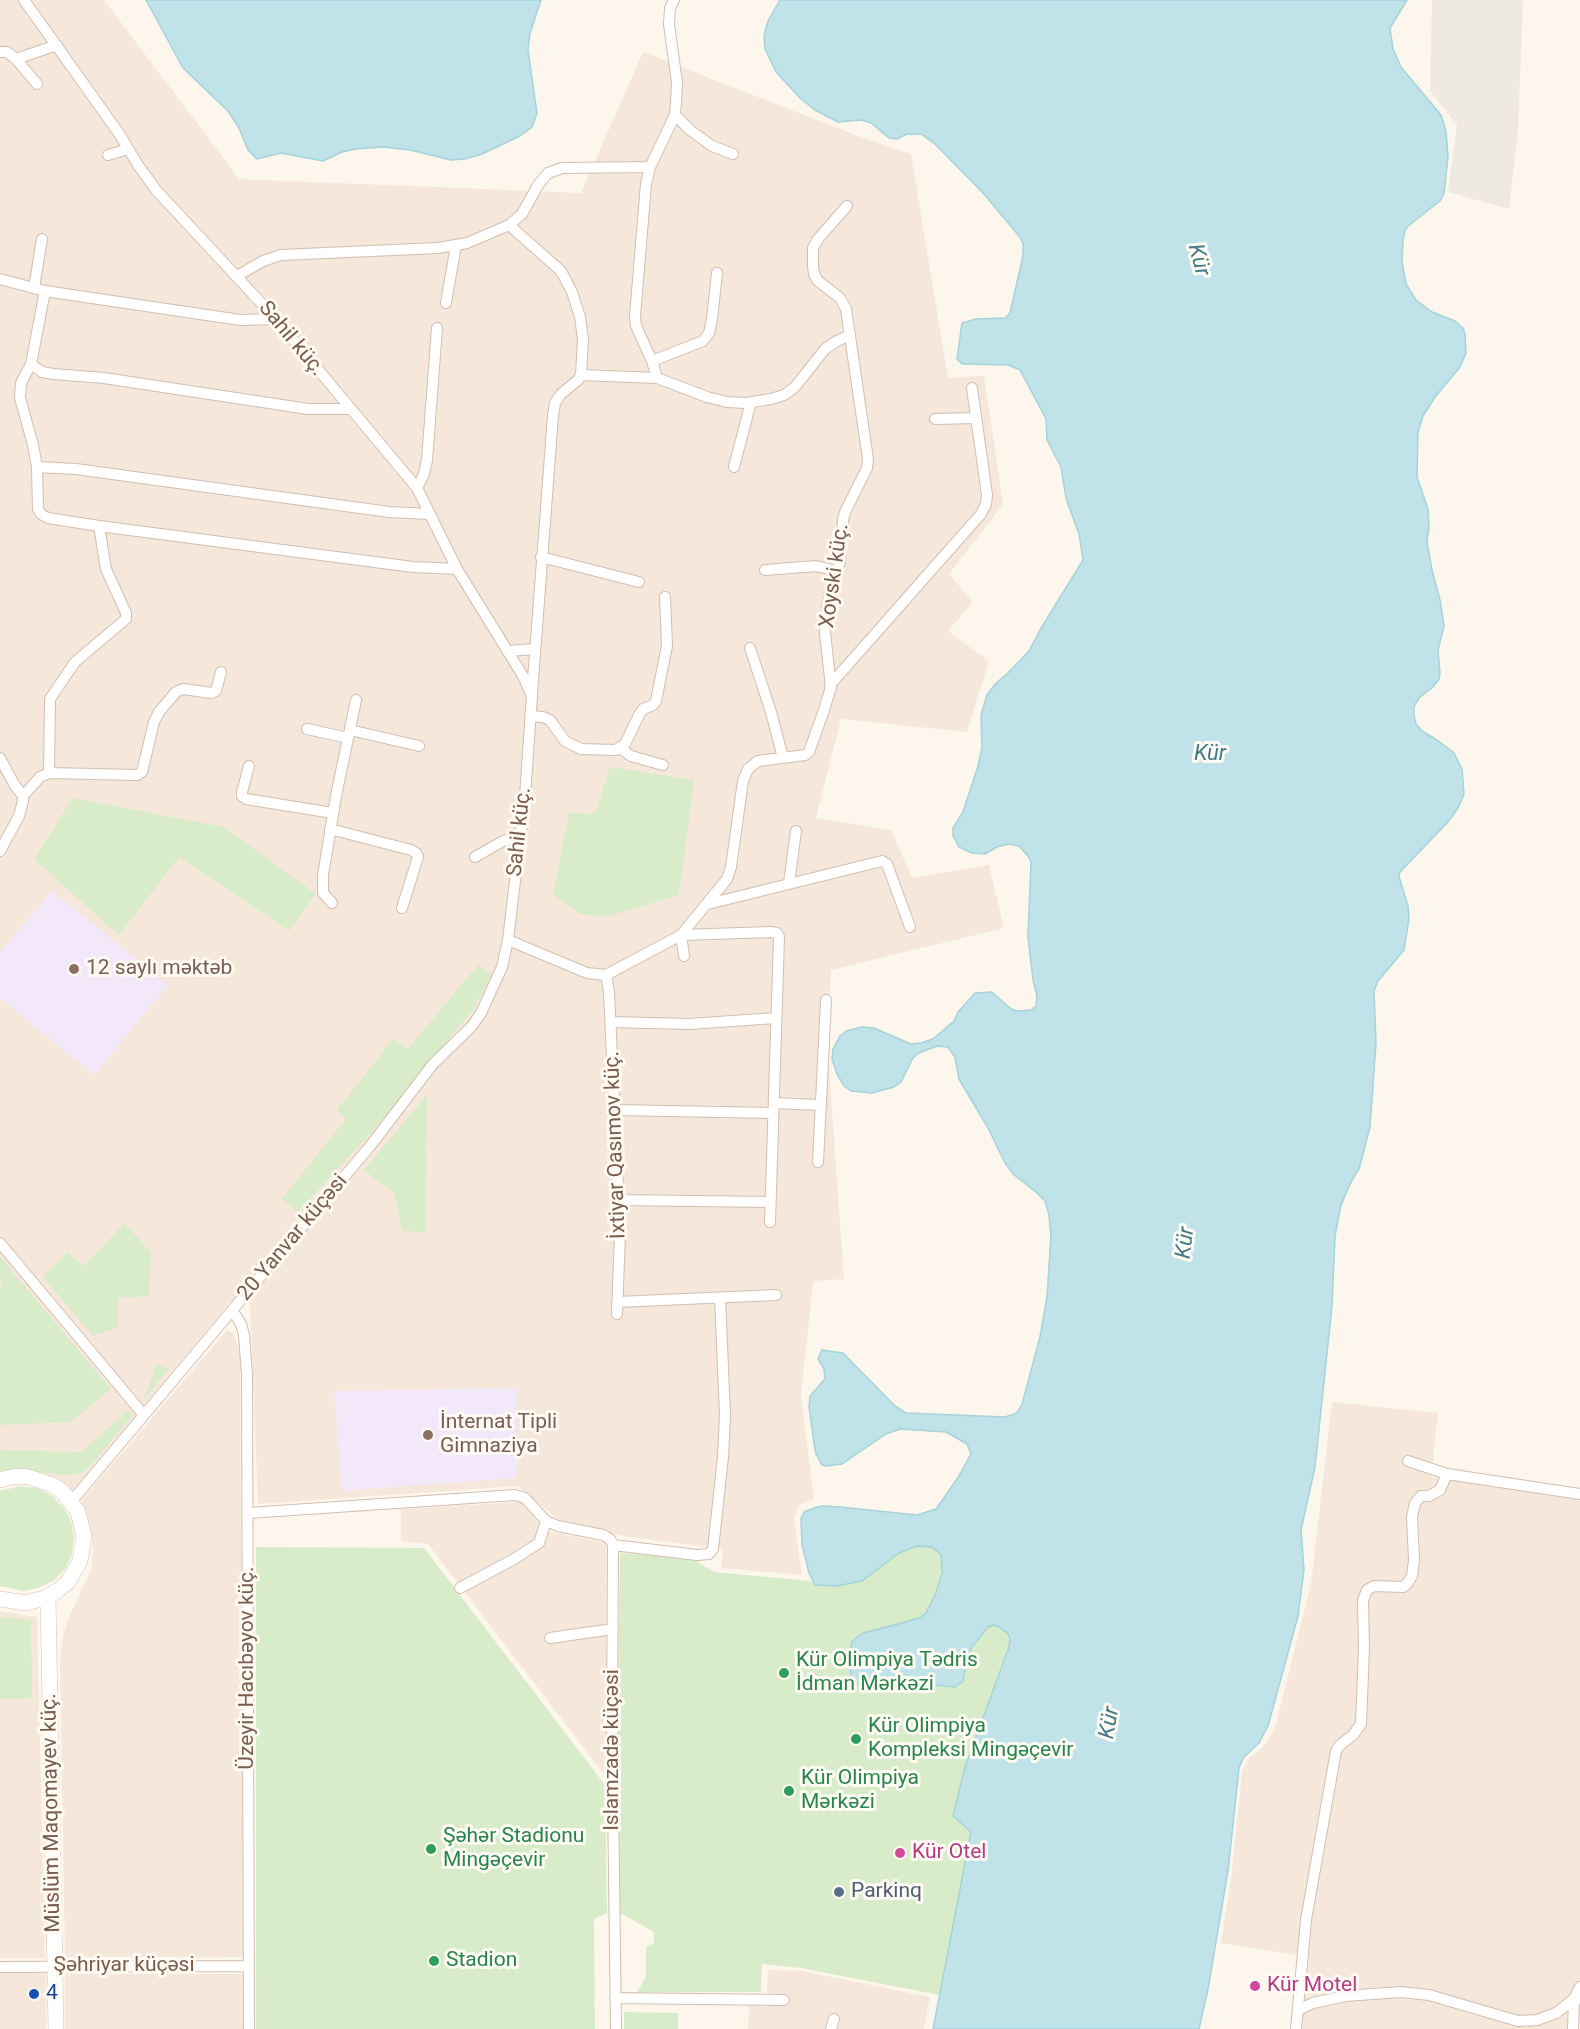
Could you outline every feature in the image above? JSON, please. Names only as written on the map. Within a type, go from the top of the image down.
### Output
[{"type":"main road","points":[[0,1480],[17,1476],[41,1480],[63,1492],[82,1524],[84,1536],[82,1555],[68,1582],[48,1597],[26,1603],[0,1599]]},
{"type":"main road","name":"Müslüm Maqomayev küç.","points":[[48,1597],[56,2029]]},
{"type":"street","name":"Sahil küç.","points":[[24,0],[156,190],[276,319],[417,488],[457,569],[523,676],[532,696]]},
{"type":"street","points":[[657,378],[636,326],[635,316],[646,184],[650,166],[675,115],[677,83],[669,24],[670,8],[674,0]]},
{"type":"street","points":[[16,59],[57,45]]},
{"type":"street","points":[[0,52],[7,52],[16,59],[37,84]]},
{"type":"street","points":[[675,115],[690,130],[712,146],[733,154]]},
{"type":"street","points":[[108,154],[128,149]]},
{"type":"street","points":[[237,276],[263,261],[281,255],[438,248],[467,243],[509,225],[522,214],[538,185],[548,173],[562,168],[650,166]]},
{"type":"street","name":"Xoyski küç.","points":[[606,975],[681,934],[728,879],[743,781],[748,769],[758,761],[805,755],[809,752],[824,710],[830,685],[825,633],[827,607],[840,562],[845,512],[867,468],[868,459],[846,309],[840,298],[818,281],[813,266],[813,248],[818,239],[848,206]]},
{"type":"street","points":[[509,225],[561,271],[572,292],[580,317],[583,339],[581,375],[657,378],[707,397],[727,402],[751,402],[784,395],[795,387],[825,349],[837,340],[850,335]]},
{"type":"street","points":[[42,239],[40,290],[30,364],[21,382],[21,398],[37,467],[38,509],[41,514],[48,518],[99,526],[413,567],[457,569]]},
{"type":"street","points":[[446,303],[456,245]]},
{"type":"street","points":[[652,361],[703,341],[709,333],[717,273]]},
{"type":"street","points":[[0,279],[40,290],[220,317],[242,320],[276,319]]},
{"type":"street","points":[[417,488],[424,474],[427,460],[436,328]]},
{"type":"street","points":[[30,364],[42,372],[53,374],[104,378],[308,409],[349,409]]},
{"type":"street","name":"Sahil küç.","points":[[502,966],[508,940],[520,837],[552,416],[555,403],[561,394],[581,375]]},
{"type":"street","points":[[830,685],[981,514],[986,504],[987,495],[972,388]]},
{"type":"street","points":[[734,467],[751,402]]},
{"type":"street","points":[[935,419],[976,418]]},
{"type":"street","points":[[37,467],[76,470],[389,512],[429,513]]},
{"type":"street","points":[[49,772],[50,699],[75,662],[126,619],[126,613],[106,569],[99,526]]},
{"type":"street","points":[[541,557],[639,582]]},
{"type":"street","points":[[765,570],[816,566],[837,571]]},
{"type":"street","points":[[530,716],[550,720],[565,741],[581,749],[620,748],[625,744],[643,709],[653,705],[656,701],[668,646],[664,597]]},
{"type":"street","points":[[750,648],[783,758]]},
{"type":"street","points":[[508,651],[535,649]]},
{"type":"street","points":[[0,851],[19,816],[23,796],[40,777],[49,772],[136,775],[142,772],[154,722],[159,712],[176,692],[183,689],[211,693],[216,691],[221,672]]},
{"type":"street","points":[[332,903],[323,893],[322,887],[330,829],[356,700]]},
{"type":"street","points":[[307,729],[419,746]]},
{"type":"street","points":[[620,748],[631,756],[663,765]]},
{"type":"street","points":[[0,758],[23,796]]},
{"type":"street","points":[[249,766],[242,792],[242,796],[246,799],[333,813]]},
{"type":"street","points":[[330,829],[416,853],[418,857],[402,908]]},
{"type":"street","points":[[789,883],[796,831]]},
{"type":"street","points":[[476,857],[503,841],[520,837]]},
{"type":"street","points":[[707,904],[882,861],[887,864],[910,927]]},
{"type":"street","points":[[684,956],[681,934],[777,933],[779,938],[770,1222]]},
{"type":"street","points":[[508,940],[587,973],[606,975]]},
{"type":"street","name":"20 Yanvar küçəsi","points":[[71,1502],[371,1145],[433,1064],[472,1026],[494,989],[502,966]]},
{"type":"street","name":"İxtiyar Qasımov küç.","points":[[606,975],[619,1200],[620,1250],[617,1314]]},
{"type":"street","points":[[818,1162],[826,1000]]},
{"type":"street","points":[[610,1022],[689,1024],[776,1018]]},
{"type":"street","points":[[615,1110],[773,1108],[821,1105]]},
{"type":"street","points":[[619,1200],[771,1202]]},
{"type":"street","points":[[0,1243],[144,1414]]},
{"type":"street","points":[[617,1302],[776,1295]]},
{"type":"street","points":[[248,1513],[515,1495],[525,1498],[546,1521],[558,1526],[603,1535],[610,1539],[613,1545],[697,1555],[709,1554],[713,1549],[723,1457],[720,1298]]},
{"type":"street","name":"Üzeyir Hacıbəyov küç.","points":[[232,1310],[241,1324],[245,1343],[248,1513],[249,2029]]},
{"type":"street","points":[[1407,1461],[1447,1474],[1580,1494]]},
{"type":"street","points":[[1296,2029],[1306,1920],[1336,1751],[1340,1744],[1353,1735],[1361,1724],[1363,1600],[1367,1590],[1374,1586],[1403,1587],[1407,1584],[1412,1576],[1414,1560],[1412,1517],[1414,1503],[1421,1496],[1429,1496],[1440,1490],[1447,1474]]},
{"type":"street","points":[[460,1588],[539,1543],[546,1521]]},
{"type":"street","name":"Islamzadə küçəsi","points":[[613,1545],[616,2029]]},
{"type":"street","points":[[550,1638],[613,1629]]},
{"type":"street","name":"Şəhriyar küçəsi","points":[[0,1967],[248,1966]]},
{"type":"street","points":[[1573,2029],[1580,1988]]},
{"type":"street","points":[[1298,2010],[1313,2003],[1345,1996],[1401,1992],[1429,1995],[1518,2021],[1537,2020],[1556,2013],[1577,2000]]},
{"type":"street","points":[[615,1998],[784,2000]]},
{"type":"shaded area","points":[[0,0],[104,0],[239,179],[581,193],[643,52],[858,136],[911,154],[948,378],[984,376],[1003,505],[949,574],[973,602],[948,631],[989,661],[967,732],[841,719],[816,818],[891,830],[912,878],[989,865],[1004,928],[831,970],[828,1055],[844,1279],[813,1281],[801,1396],[814,1499],[799,1505],[794,1519],[802,1575],[721,1568],[723,1549],[623,1536],[557,1519],[518,1486],[258,1504],[250,1305],[232,1300],[71,1493],[0,1476]]},
{"type":"shaded area","points":[[1432,0],[1523,0],[1518,130],[1509,209],[1448,192],[1457,125],[1430,91]]},
{"type":"shaded area","name":"12 saylı məktəb","points":[[52,891],[168,985],[94,1075],[0,998],[0,952]]},
{"type":"shaded area","points":[[227,1330],[234,1334],[240,1354],[243,1957],[65,1958],[60,1660],[63,1636],[69,1617],[91,1570],[93,1550],[90,1527],[81,1501]]},
{"type":"shaded area","name":"İnternat Tipli Gimnaziya","points":[[517,1388],[517,1478],[342,1491],[334,1391]]},
{"type":"shaded area","points":[[1332,1402],[1438,1413],[1431,1477],[1580,1500],[1580,2029],[1300,2029],[1309,1957],[1221,1943],[1232,1871],[1242,1772],[1247,1761],[1267,1743],[1276,1724],[1311,1584]]},
{"type":"shaded area","points":[[521,1502],[539,1524],[551,1532],[606,1543],[606,1777],[428,1544],[401,1541],[401,1509]]},
{"type":"shaded area","points":[[0,1611],[37,1617],[45,1958],[0,1958]]},
{"type":"shaded area","points":[[768,1970],[802,1971],[930,1997],[924,2029],[748,2029],[749,2006],[766,2006]]},
{"type":"shaded area","points":[[0,1973],[46,1973],[46,2029],[0,2029]]},
{"type":"shaded area","points":[[65,1974],[243,1974],[244,2029],[65,2029]]},
{"type":"green space","points":[[610,767],[694,780],[679,895],[606,917],[580,914],[553,895],[569,813],[595,814]]},
{"type":"green space","points":[[73,798],[224,827],[316,894],[289,931],[179,857],[119,935],[34,859]]},
{"type":"green space","points":[[478,965],[492,974],[472,1011],[373,1131],[298,1212],[282,1199],[346,1119],[337,1110],[393,1039],[408,1049]]},
{"type":"green space","points":[[427,1095],[425,1232],[402,1231],[395,1194],[364,1170]]},
{"type":"green space","points":[[125,1223],[151,1253],[149,1296],[118,1298],[118,1327],[93,1336],[43,1277],[67,1252],[84,1266]]},
{"type":"green space","points":[[0,1257],[111,1389],[71,1422],[0,1425],[0,1288],[3,1284],[0,1281]]},
{"type":"green space","points":[[157,1364],[169,1369],[144,1399]]},
{"type":"green space","points":[[128,1410],[132,1416],[82,1473],[65,1475],[0,1471],[0,1450],[82,1452]]},
{"type":"green space","points":[[20,1486],[36,1488],[51,1495],[63,1507],[71,1521],[74,1537],[72,1554],[65,1569],[53,1581],[38,1588],[22,1591],[0,1586],[0,1491]]},
{"type":"green space","name":"Kür Olimpiya Mərkəzi","points":[[917,1546],[932,1547],[937,1550],[943,1560],[936,1593],[928,1610],[919,1618],[859,1635],[852,1641],[849,1659],[878,1683],[910,1682],[937,1685],[963,1681],[968,1653],[989,1627],[993,1625],[999,1627],[1008,1634],[1010,1639],[965,1767],[954,1816],[971,1832],[939,1995],[801,1968],[762,1964],[761,1992],[637,1992],[646,1977],[646,1947],[654,1943],[654,1932],[620,1913],[618,1718],[620,1553],[693,1559],[714,1572],[811,1581],[815,1585],[837,1586],[858,1582],[899,1553]]},
{"type":"green space","name":"Şəhər Stadionu Mingəçevir","points":[[256,1547],[424,1548],[605,1785],[607,1913],[594,1919],[595,2029],[256,2029]]},
{"type":"green space","points":[[0,1617],[31,1620],[32,1698],[0,1699]]},
{"type":"green space","points":[[624,2012],[678,2013],[678,2029],[624,2029]]},
{"type":"water","points":[[146,0],[541,0],[530,33],[528,50],[537,113],[532,127],[520,136],[482,154],[465,159],[451,160],[410,150],[383,147],[342,152],[323,161],[281,153],[257,159],[248,150],[239,128],[228,111],[183,68]]},
{"type":"water","name":"Kür","points":[[780,0],[1407,0],[1390,28],[1393,49],[1401,67],[1441,115],[1446,131],[1448,156],[1444,194],[1440,201],[1408,226],[1403,240],[1402,262],[1406,284],[1416,300],[1432,312],[1455,321],[1463,328],[1466,353],[1460,367],[1435,397],[1423,416],[1418,432],[1417,477],[1428,509],[1427,542],[1444,626],[1438,650],[1439,679],[1420,697],[1414,706],[1414,716],[1416,724],[1422,731],[1454,753],[1462,769],[1464,794],[1448,822],[1400,872],[1399,877],[1408,906],[1409,919],[1404,950],[1378,981],[1374,991],[1376,1043],[1370,1127],[1359,1169],[1341,1205],[1335,1236],[1332,1306],[1315,1467],[1301,1530],[1304,1570],[1298,1616],[1268,1726],[1259,1743],[1244,1757],[1239,1768],[1228,1871],[1199,2029],[933,2029],[971,1832],[953,1816],[965,1767],[1010,1639],[1008,1634],[999,1627],[993,1625],[988,1627],[972,1647],[967,1658],[963,1681],[955,1687],[910,1682],[852,1684],[849,1659],[852,1641],[863,1633],[919,1618],[926,1613],[936,1593],[942,1572],[941,1555],[932,1547],[917,1546],[899,1553],[862,1581],[837,1586],[815,1585],[809,1573],[802,1545],[801,1519],[804,1512],[814,1508],[840,1507],[917,1515],[936,1509],[971,1454],[967,1444],[946,1432],[900,1429],[886,1434],[842,1464],[822,1465],[816,1454],[809,1407],[810,1396],[825,1379],[824,1369],[818,1359],[822,1350],[843,1353],[895,1406],[906,1413],[1005,1417],[1017,1413],[1022,1404],[1040,1337],[1047,1297],[1051,1236],[1045,1201],[1013,1174],[1005,1163],[988,1128],[959,1079],[955,1057],[948,1047],[937,1046],[919,1053],[913,1058],[901,1082],[894,1087],[872,1093],[851,1091],[844,1086],[832,1059],[833,1049],[840,1036],[846,1031],[862,1027],[874,1028],[911,1044],[933,1039],[954,1021],[958,1012],[975,993],[992,992],[1016,1011],[1031,1010],[1036,1006],[1037,996],[1028,937],[1031,862],[1019,846],[1009,844],[997,847],[985,854],[972,853],[959,847],[953,836],[953,828],[963,812],[978,766],[982,748],[981,715],[987,695],[1029,651],[1083,560],[1079,534],[1066,498],[1061,467],[1047,440],[1046,419],[1020,370],[1009,365],[962,364],[957,359],[962,323],[976,319],[1005,318],[1010,313],[1023,256],[1023,243],[984,194],[935,144],[921,134],[907,134],[897,139],[889,138],[871,123],[861,120],[838,122],[815,110],[801,99],[776,72],[765,49],[764,36],[768,21]]},
{"type":"pier","points":[[849,1659],[856,1659],[857,1663],[885,1662],[885,1668],[849,1669]]},
{"type":"place","name":"12 saylı məktəb","points":[[74,969]]},
{"type":"place","name":"İnternat Tipli Gimnaziya","points":[[428,1435]]},
{"type":"place","name":"Kür Olimpiya Tədris İdman Mərkəzi","points":[[784,1673]]},
{"type":"place","name":"Kür Olimpiya Kompleksi Mingəçevir","points":[[856,1739]]},
{"type":"place","name":"Kür Olimpiya Mərkəzi","points":[[789,1791]]},
{"type":"place","name":"Şəhər Stadionu Mingəçevir","points":[[431,1849]]},
{"type":"place","name":"Kür Otel","points":[[900,1853]]},
{"type":"place","name":"Parkinq","points":[[839,1892]]},
{"type":"place","name":"Stadion","points":[[434,1961]]},
{"type":"place","name":"Kür Motel","points":[[1255,1986]]},
{"type":"place","name":"4","points":[[34,1994]]}]
